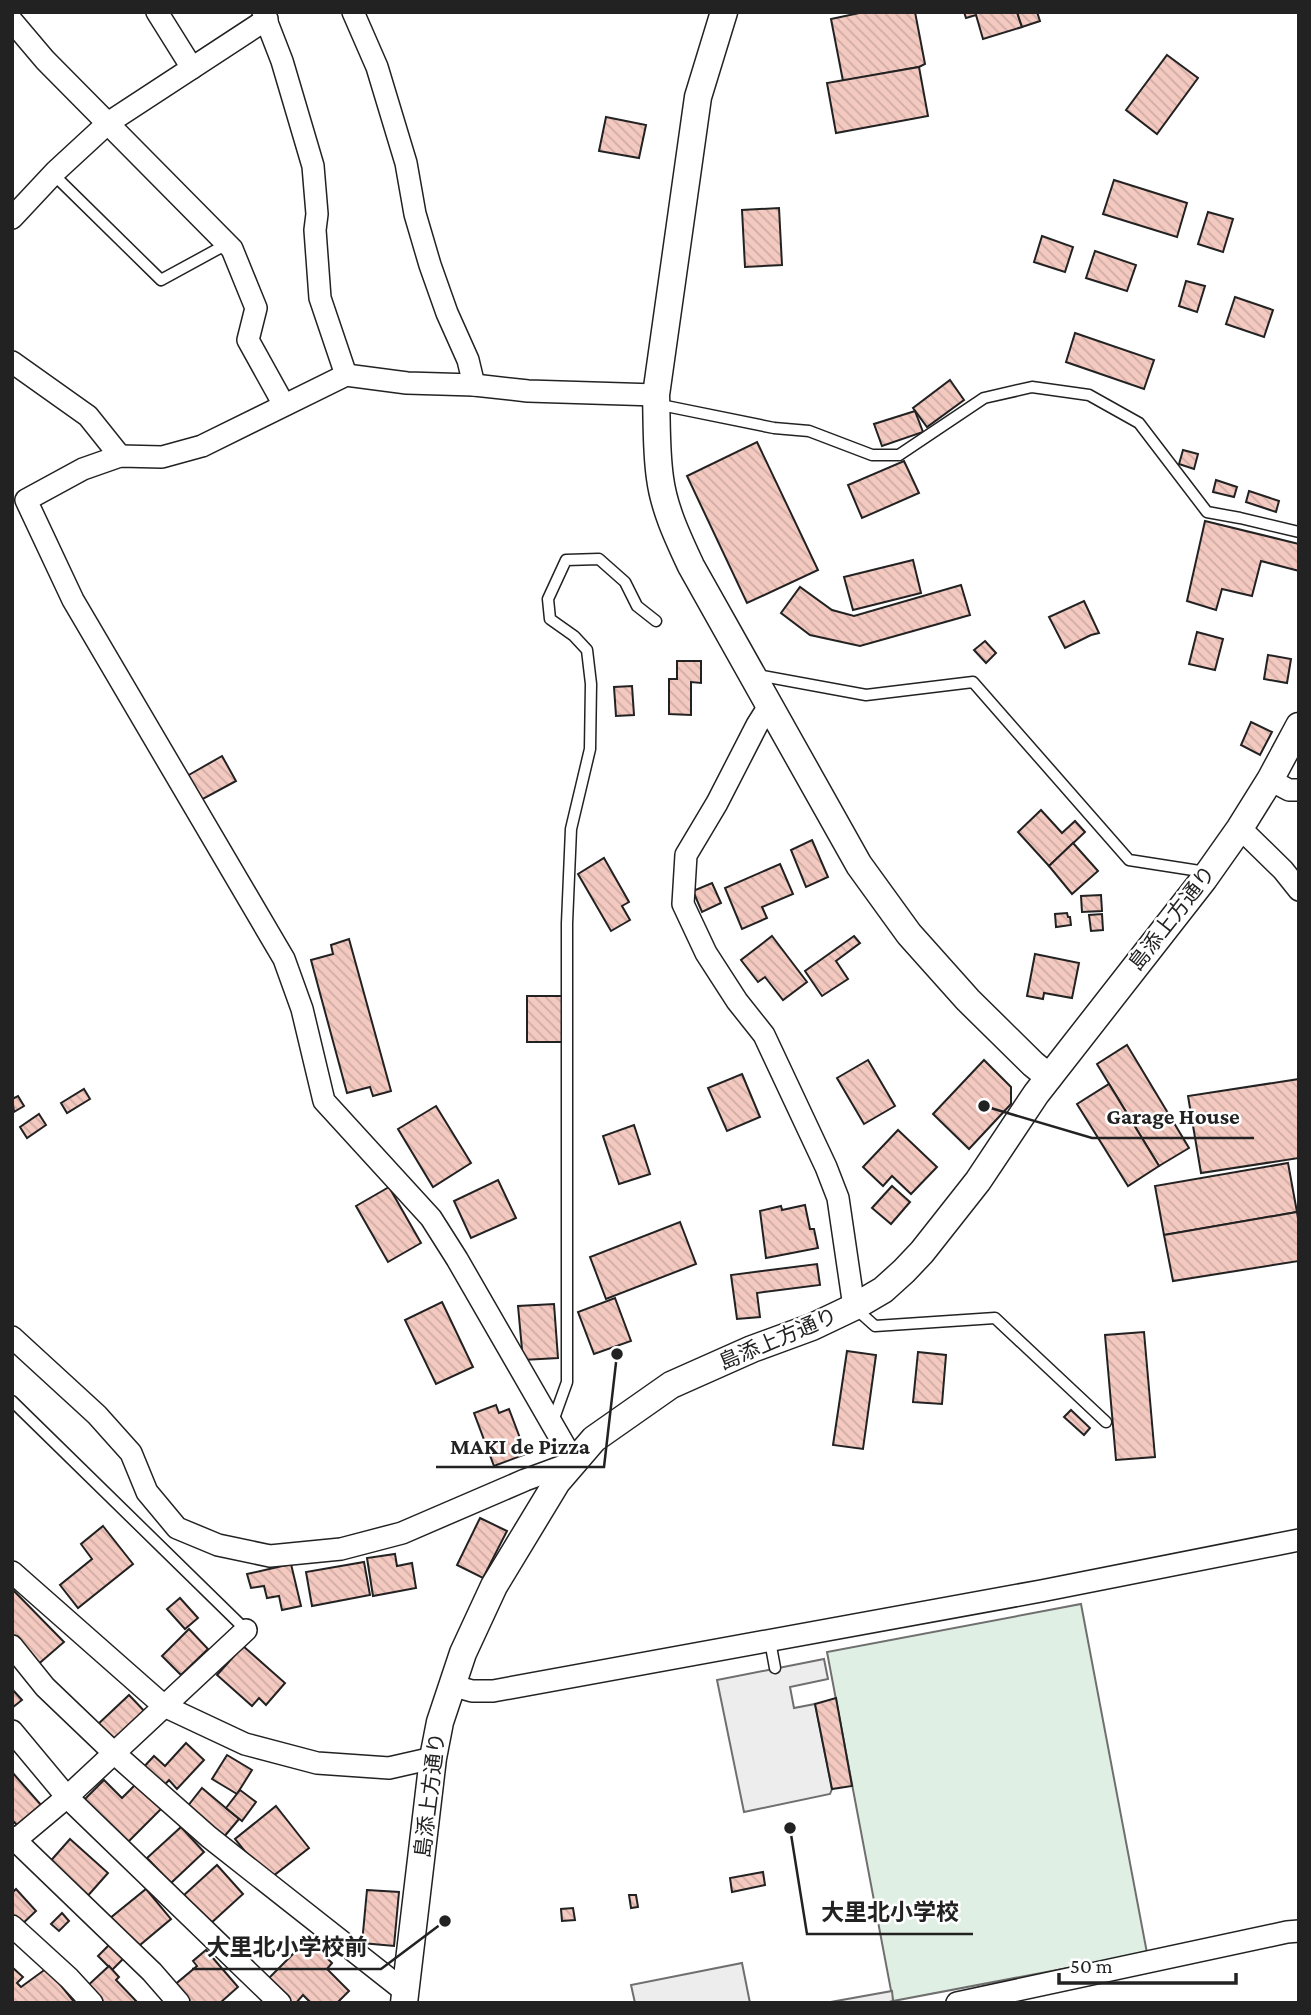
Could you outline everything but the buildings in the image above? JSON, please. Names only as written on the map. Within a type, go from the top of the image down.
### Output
[{"type":"street","points":[[157,12],[192,68]]},
{"type":"street","points":[[353,12],[377,68],[405,163],[415,214],[430,265],[468,360],[474,384]]},
{"type":"street","points":[[724,12],[698,97],[656,400],[660,481],[671,524],[691,566],[859,865],[908,934],[968,1000],[1049,1077]]},
{"type":"street","points":[[12,218],[108,123],[265,16],[282,61],[313,166],[320,298],[346,375]]},
{"type":"street","points":[[12,21],[45,60],[232,249],[256,308],[248,340],[284,405]]},
{"type":"street","points":[[12,362],[88,416],[120,456]]},
{"type":"street","points":[[12,1338],[97,1415],[131,1453],[147,1492],[177,1528],[218,1545],[271,1556],[341,1549],[402,1533],[574,1462],[431,1218],[324,1101],[302,1009],[284,959],[73,600],[26,500],[83,469],[120,456],[162,457],[202,446],[346,375],[407,383],[474,384],[528,391],[656,400]]},
{"type":"street","points":[[769,706],[717,803],[685,855],[683,904],[706,953],[737,1002],[764,1035],[826,1167],[838,1198],[853,1307]]},
{"type":"street","name":"島添上方通り","points":[[405,1998],[433,1758],[440,1722],[463,1653],[494,1586],[557,1482],[594,1439],[671,1385],[853,1307],[883,1290],[922,1252],[978,1181],[1049,1077],[1209,872],[1240,828],[1299,726]]},
{"type":"street","points":[[1269,780],[1289,790],[1299,790]]},
{"type":"street","points":[[1240,828],[1283,870],[1299,890]]},
{"type":"street","points":[[451,1685],[472,1691],[493,1691],[1299,1541]]},
{"type":"street","points":[[14,1577],[164,1706],[245,1744],[317,1763],[389,1768],[433,1758]]},
{"type":"street","points":[[179,2003],[152,1972],[13,1840],[67,1797],[164,1706],[250,1633]]},
{"type":"street","points":[[12,1646],[45,1687],[114,1753],[209,1837],[405,1998]]},
{"type":"street","points":[[12,1731],[67,1797],[280,2003]]},
{"type":"street","points":[[12,1926],[92,2003]]},
{"type":"street","points":[[957,2003],[1299,1931]]},
{"type":"lane","points":[[54,174],[161,280],[227,244]]},
{"type":"lane","points":[[656,400],[774,428],[809,431],[872,455],[899,455],[984,398],[1032,387],[1089,395],[1139,423],[1207,512],[1299,532]]},
{"type":"lane","points":[[552,1424],[567,1382],[566,923],[571,829],[590,749],[591,684],[587,650],[574,636],[550,619],[548,599],[566,560],[599,559],[625,582],[637,606],[656,621]]},
{"type":"lane","points":[[753,674],[866,695],[973,682],[1129,860],[1209,872]]},
{"type":"lane","points":[[853,1307],[875,1326],[995,1318],[1106,1422]]},
{"type":"lane","points":[[12,1401],[250,1633]]},
{"type":"lane","points":[[143,1528],[167,1516]]},
{"type":"lane","points":[[770,1641],[775,1668]]},
{"type":"green space","points":[[1081,1604],[1147,1953],[893,2001],[827,1652]]},
{"type":"shaded area","points":[[824,1659],[828,1679],[790,1687],[794,1708],[815,1704],[832,1789],[830,1794],[744,1812],[717,1680]]},
{"type":"shaded area","points":[[742,1963],[750,2003],[635,2003],[631,1985]]},
{"type":"shaded area","points":[[892,1991],[893,2001],[885,2003],[825,2003]]},
{"type":"place","name":"Garage House","points":[[984,1106]]},
{"type":"place","name":"MAKI de Pizza","points":[[617,1354]]},
{"type":"place","name":"大里北小学校","points":[[790,1828]]},
{"type":"place","name":"大里北小学校前","points":[[445,1921]]}]
